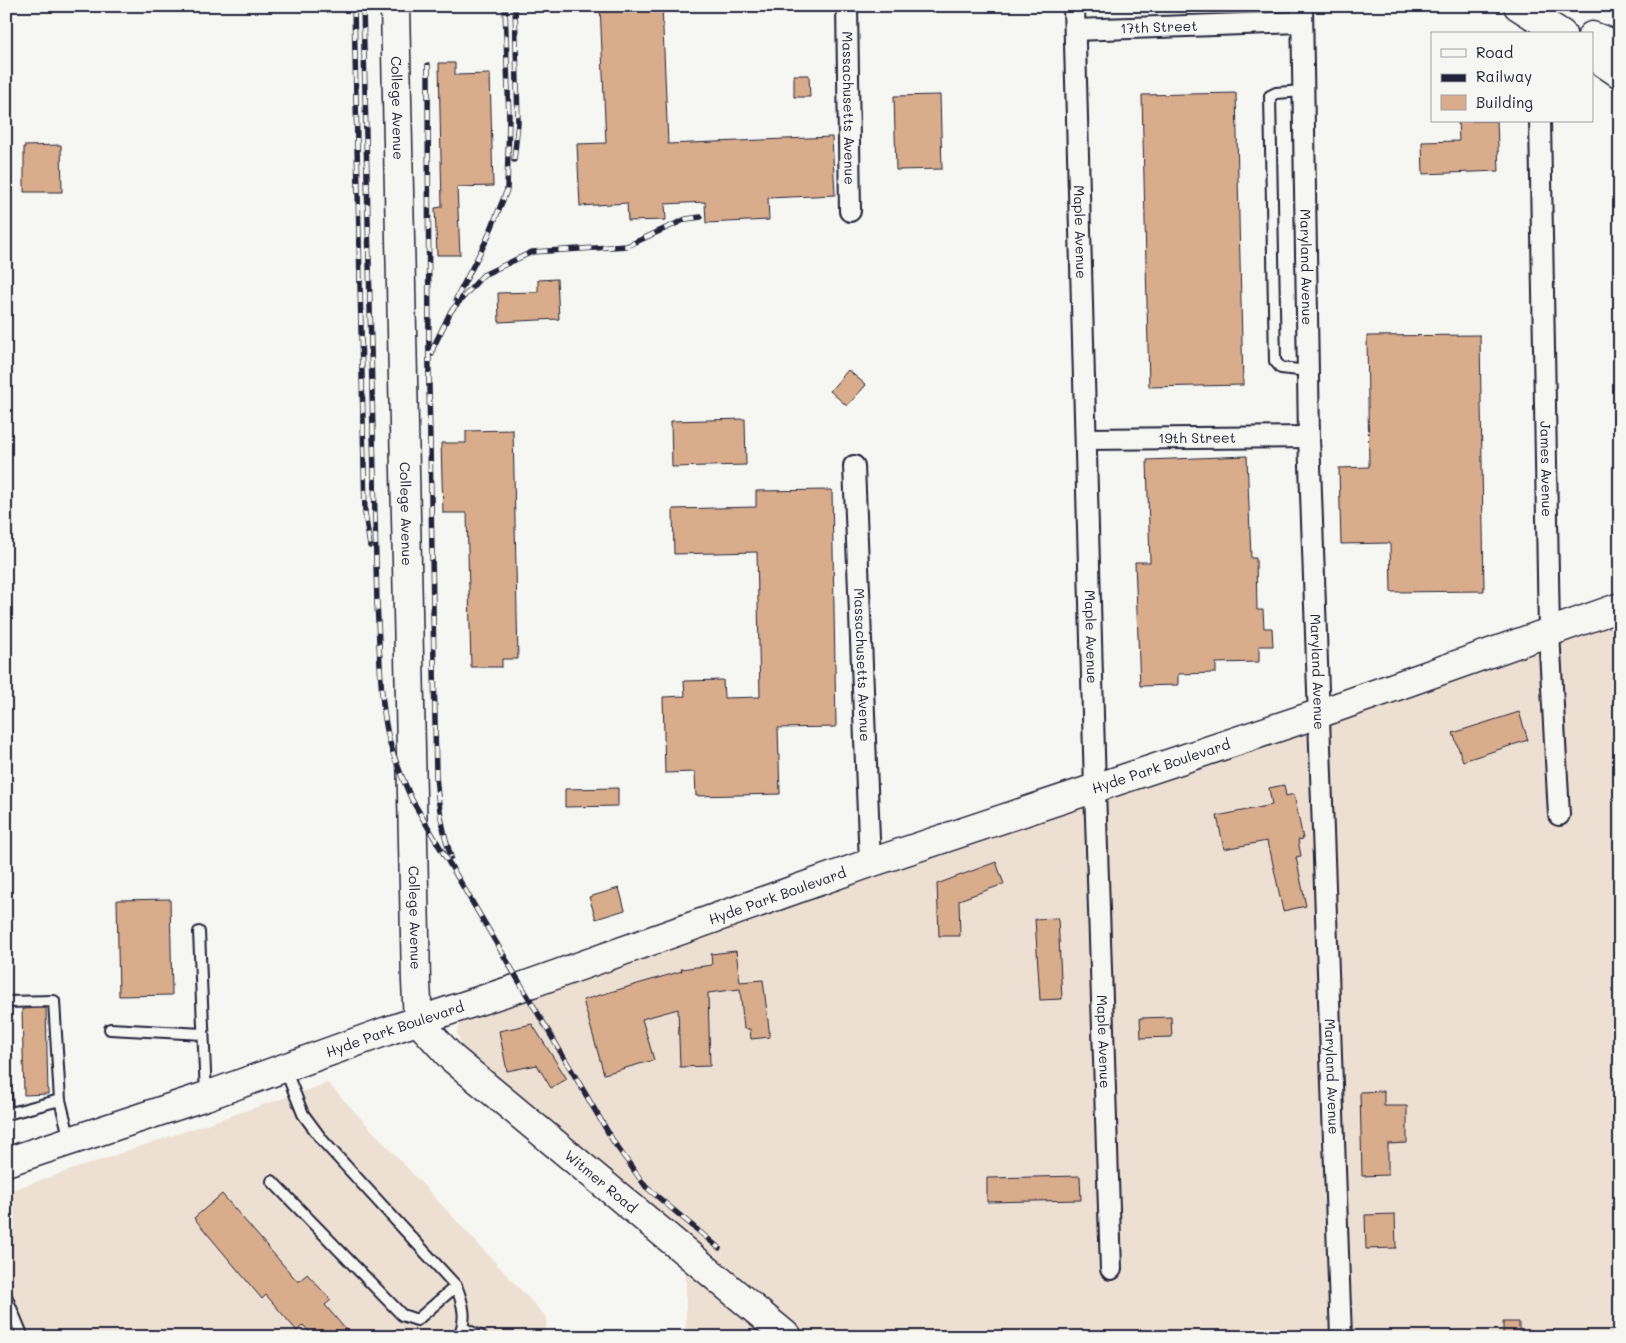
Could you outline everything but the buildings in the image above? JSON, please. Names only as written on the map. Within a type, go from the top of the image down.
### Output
[{"type":"main road","name":"College Avenue","points":[[395,6],[418,1021]]},
{"type":"main road","points":[[1534,16],[1559,32]]},
{"type":"main road","points":[[1534,16],[1578,32]]},
{"type":"main road","points":[[1594,37],[1620,46]]},
{"type":"main road","points":[[1594,56],[1620,74]]},
{"type":"main road","name":"Hyde Park Boulevard","points":[[1549,632],[1620,593]]},
{"type":"main road","name":"Hyde Park Boulevard","points":[[6,1162],[206,1096],[418,1021],[528,985],[870,863],[1095,790],[1318,714],[1620,606]]},
{"type":"main road","name":"Witmer Road","points":[[418,1021],[452,1058],[788,1337]]},
{"type":"street","name":"Massachusetts Avenue","points":[[847,6],[850,211]]},
{"type":"street","name":"Maple Avenue","points":[[1074,6],[1095,790],[1112,1268]]},
{"type":"street","name":"17th Street","points":[[1075,30],[1302,14]]},
{"type":"street","name":"Maryland Avenue","points":[[1302,14],[1308,371],[1318,714],[1341,1337]]},
{"type":"street","name":"James Avenue","points":[[1540,122],[1549,632],[1559,816]]},
{"type":"street","name":"19th Street","points":[[1086,439],[1310,437]]},
{"type":"street","name":"Massachusetts Avenue","points":[[854,466],[870,863]]},
{"type":"lane","points":[[1303,91],[1276,93],[1270,96],[1275,361],[1281,368],[1308,371]]},
{"type":"lane","points":[[199,932],[206,1096]]},
{"type":"lane","points":[[6,1002],[54,1001],[60,1100],[70,1141]]},
{"type":"lane","points":[[110,1029],[203,1034]]},
{"type":"lane","points":[[284,1068],[303,1114],[323,1140],[456,1286],[464,1304],[460,1332],[482,1337]]},
{"type":"lane","points":[[6,1093],[7,1114],[60,1100]]},
{"type":"lane","points":[[272,1181],[402,1315],[417,1320],[456,1286]]},
{"type":"lane","points":[[6,1296],[23,1337]]},
{"type":"shaded area","points":[[1620,618],[1620,1337],[686,1337],[686,1237],[463,1048],[457,1033],[461,1021]]},
{"type":"shaded area","points":[[328,1083],[547,1318],[545,1337],[6,1337],[6,1192]]},
{"type":"railway","points":[[354,6],[365,513],[370,546]]},
{"type":"railway","points":[[363,6],[377,604],[383,703],[390,744],[412,800],[615,1144],[646,1187],[719,1248]]},
{"type":"railway","points":[[456,299],[487,239],[507,190],[509,119],[505,6]]},
{"type":"railway","points":[[514,160],[518,123],[515,6]]},
{"type":"railway","points":[[428,65],[429,386],[436,776],[441,817],[451,857]]},
{"type":"railway","points":[[432,354],[433,348],[451,311],[483,275],[532,252],[627,246],[686,219],[701,217]]}]
